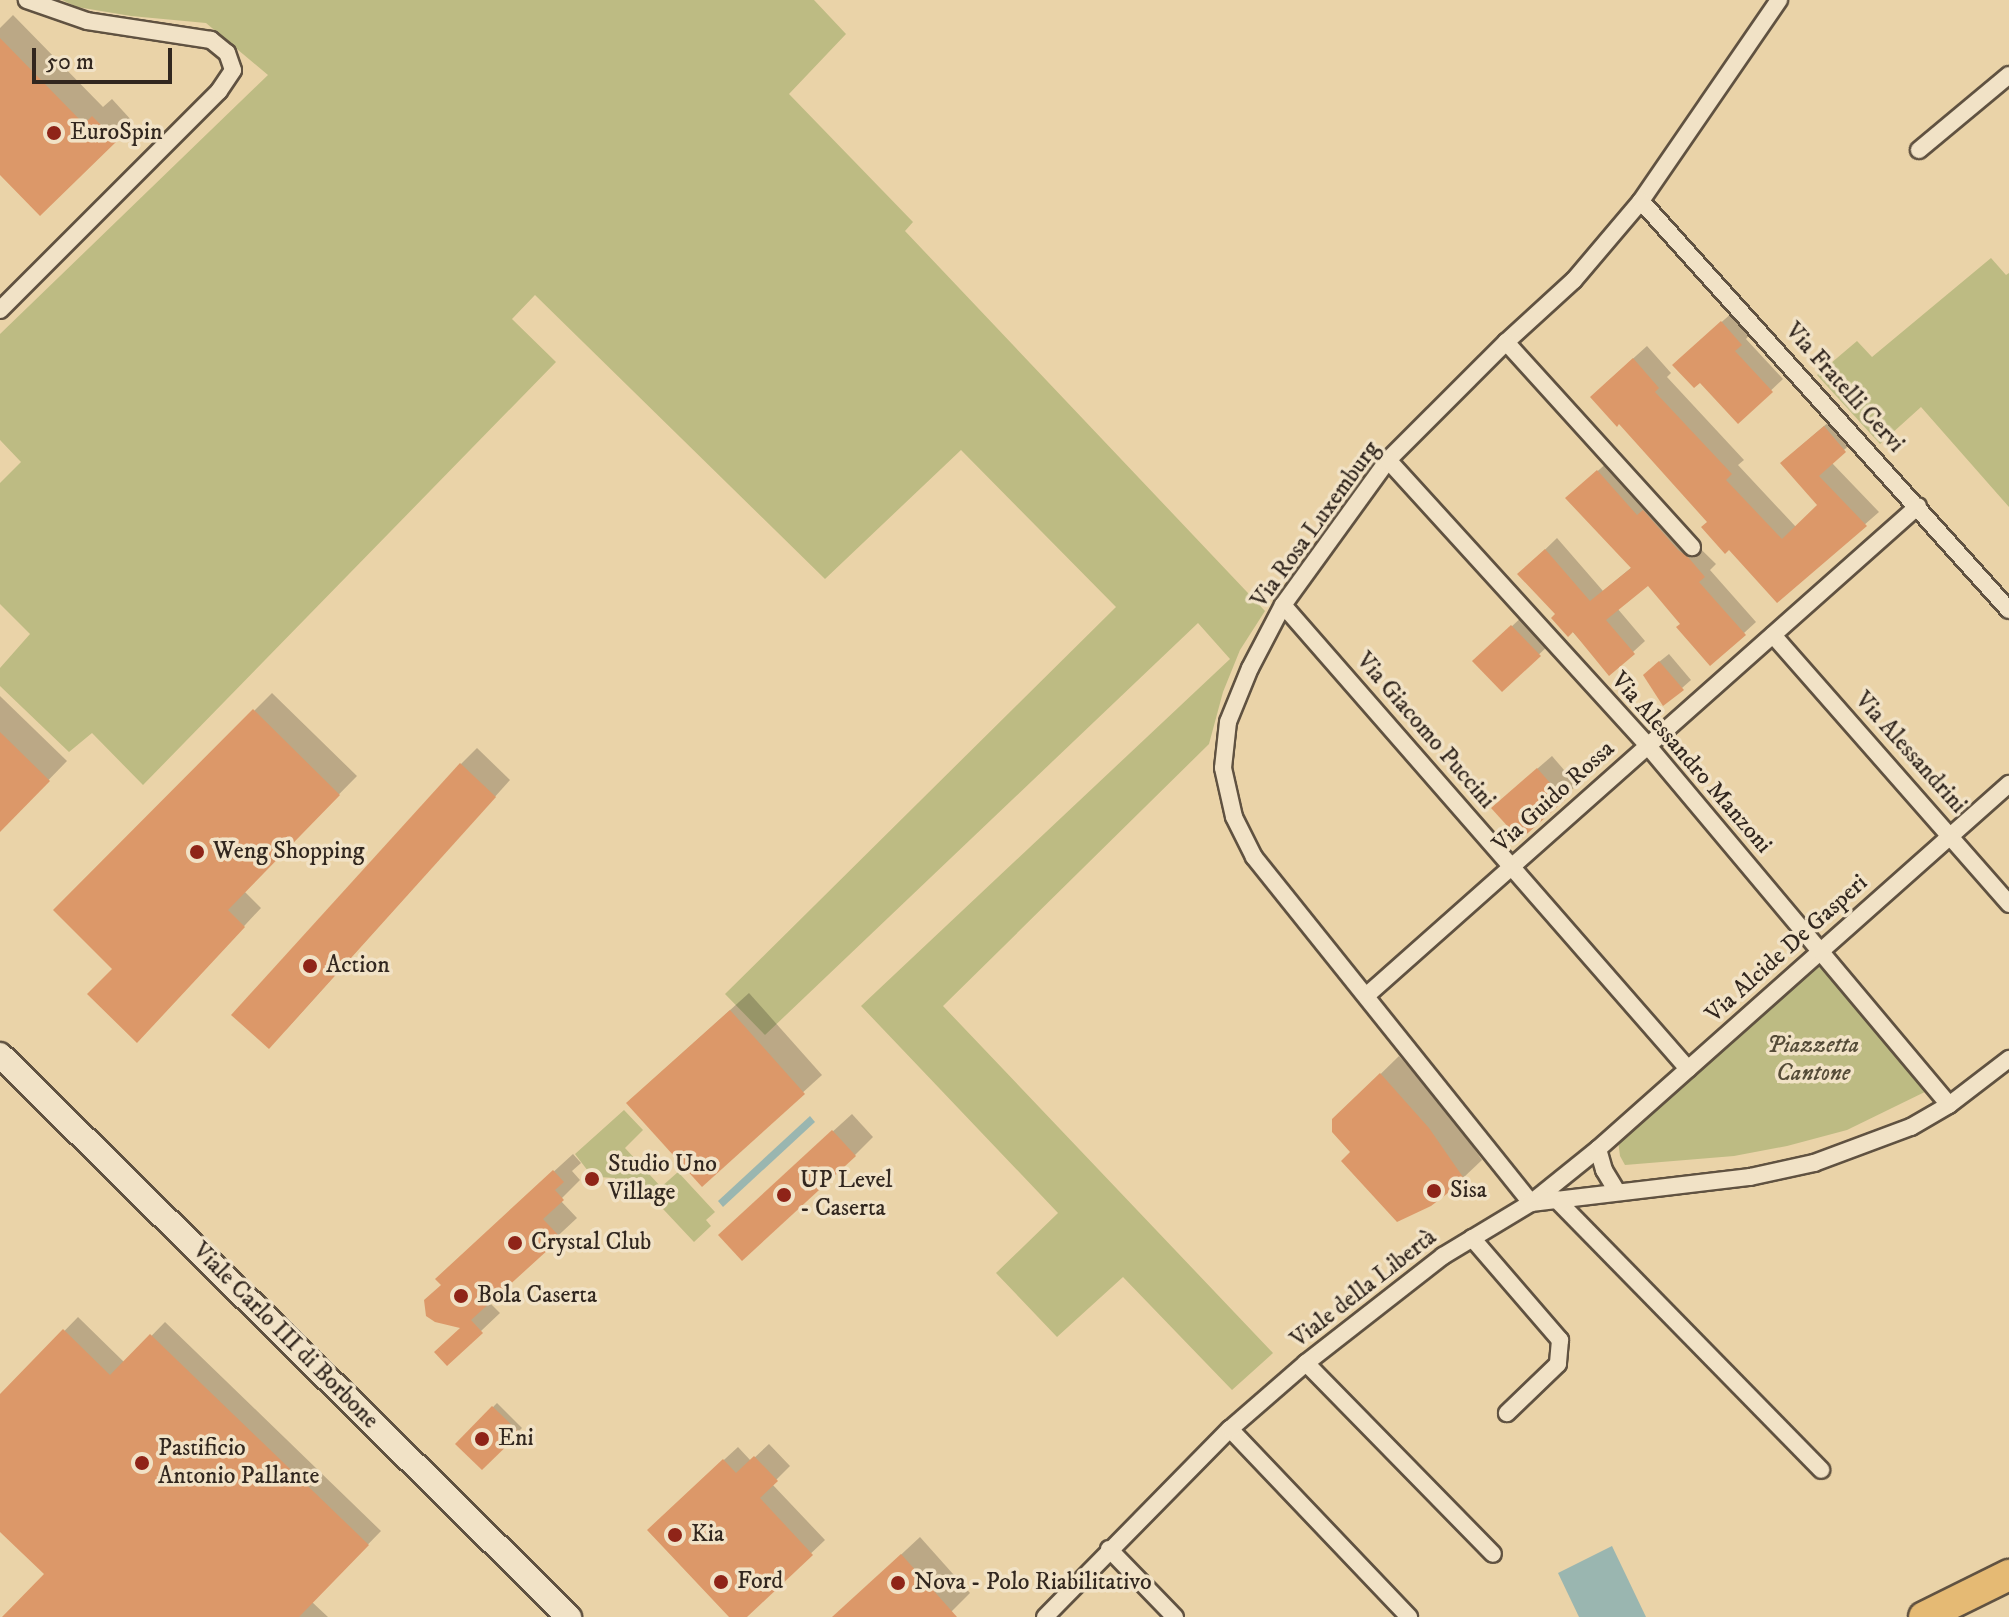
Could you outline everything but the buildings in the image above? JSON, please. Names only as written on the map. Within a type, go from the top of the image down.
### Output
[{"type":"highway","points":[[1924,1617],[2009,1575]]},
{"type":"main road","name":"Viale Carlo III di Borbone","points":[[0,1055],[569,1617]]},
{"type":"street","points":[[0,310],[219,91],[233,70],[227,53],[211,40],[87,21],[27,0]]},
{"type":"street","name":"Via Rosa Luxemburg","points":[[1531,1203],[1254,857],[1234,817],[1223,768],[1228,722],[1250,668],[1283,605],[1388,460],[1506,342],[1574,280],[1641,201],[1779,0]]},
{"type":"street","points":[[1919,150],[2009,75]]},
{"type":"street","name":"Via Fratelli Cervi","points":[[1641,201],[2009,610]]},
{"type":"street","points":[[1506,342],[1692,547]]},
{"type":"street","name":"Via Alessandro Manzoni","points":[[1388,460],[1648,746],[1949,1105]]},
{"type":"street","name":"Via Guido Rossa","points":[[1366,996],[1918,506]]},
{"type":"street","name":"Via Giacomo Puccini","points":[[1283,605],[1688,1069]]},
{"type":"street","name":"Via Alessandrini","points":[[1773,635],[2009,904]]},
{"type":"street","name":"Via Alcide De Gasperi","points":[[1531,1203],[1598,1149],[2009,784]]},
{"type":"street","name":"Viale della Libertà","points":[[1045,1617],[1230,1429],[1306,1363],[1443,1256],[1531,1203],[1616,1190],[1750,1177],[1814,1163],[1911,1127],[1949,1105],[2009,1059]]},
{"type":"street","points":[[1598,1149],[1604,1170],[1616,1190]]},
{"type":"street","points":[[1556,1199],[1821,1470]]},
{"type":"street","points":[[1472,1238],[1560,1340],[1558,1364],[1507,1413]]},
{"type":"street","points":[[1306,1363],[1493,1554]]},
{"type":"street","points":[[1230,1429],[1409,1617]]},
{"type":"street","points":[[1109,1549],[1175,1617]]},
{"type":"green space","points":[[62,0],[814,0],[846,34],[789,94],[913,222],[905,231],[1265,611],[1240,650],[1223,692],[1209,744],[943,1006],[1273,1353],[1232,1390],[1123,1277],[1057,1337],[996,1273],[1058,1213],[861,1006],[1230,659],[1198,623],[765,1035],[725,994],[1116,607],[961,450],[825,579],[535,295],[512,319],[556,362],[143,785],[92,733],[69,752],[0,686],[0,668],[30,634],[0,604],[0,483],[21,462],[0,440],[0,334],[268,75],[206,23],[131,16],[77,7]]},
{"type":"green space","points":[[1991,258],[2006,275],[2009,273],[2009,507],[1921,407],[1880,444],[1817,375],[1857,341],[1872,357]]},
{"type":"green space","name":"Piazzetta Cantone","points":[[1821,950],[1935,1087],[1847,1130],[1787,1146],[1734,1156],[1625,1165],[1620,1156],[1617,1132]]},
{"type":"green space","points":[[624,1110],[643,1130],[625,1148],[661,1187],[678,1172],[715,1212],[706,1220],[711,1226],[694,1242],[633,1177],[615,1191],[615,1178],[598,1177],[588,1183],[588,1171],[575,1154]]},
{"type":"water","points":[[810,1116],[815,1122],[723,1207],[718,1201]]},
{"type":"water","points":[[1612,1546],[1646,1617],[1579,1617],[1558,1573]]},
{"type":"place","name":"EuroSpin","points":[[54,133]]},
{"type":"place","name":"Weng Shopping","points":[[197,852]]},
{"type":"place","name":"Action","points":[[310,966]]},
{"type":"place","name":"Studio Uno Village","points":[[592,1179]]},
{"type":"place","name":"Sisa","points":[[1434,1191]]},
{"type":"place","name":"UP Level - Caserta","points":[[784,1195]]},
{"type":"place","name":"Crystal Club","points":[[515,1243]]},
{"type":"place","name":"Bola Caserta","points":[[461,1296]]},
{"type":"place","name":"Eni","points":[[482,1439]]},
{"type":"place","name":"Pastificio Antonio Pallante","points":[[142,1463]]},
{"type":"place","name":"Kia","points":[[675,1535]]},
{"type":"place","name":"Ford","points":[[721,1582]]},
{"type":"place","name":"Nova - Polo Riabilitativo","points":[[898,1583]]}]
